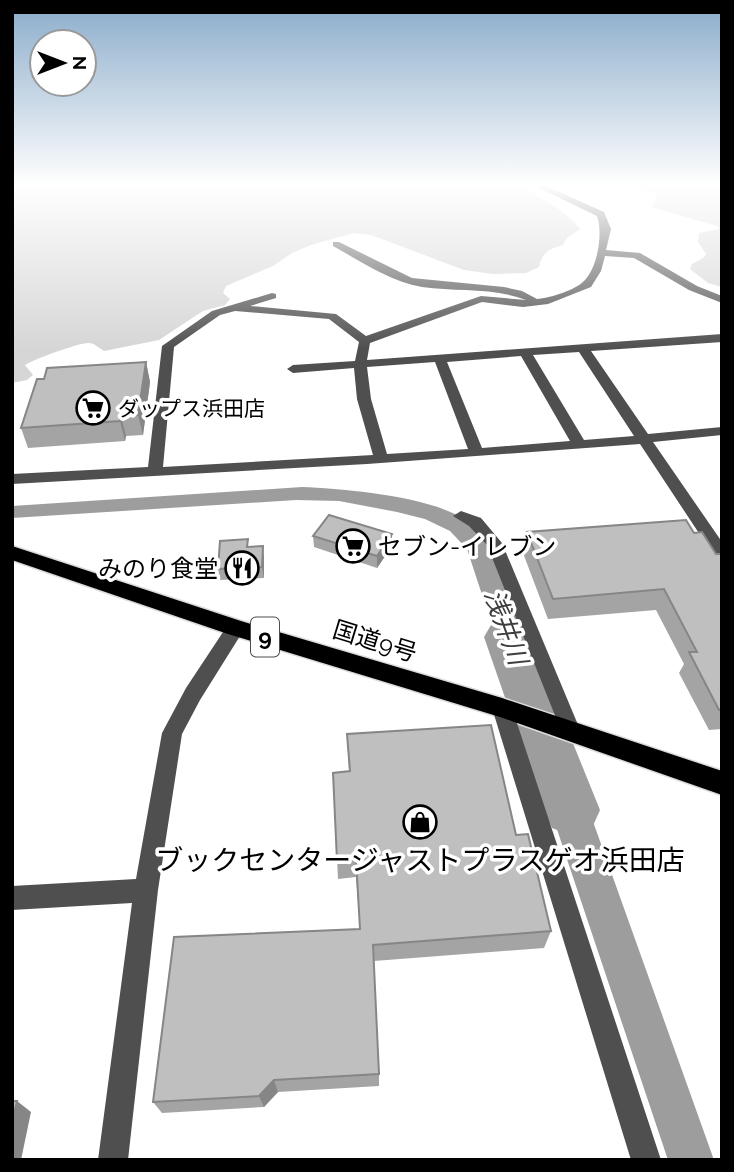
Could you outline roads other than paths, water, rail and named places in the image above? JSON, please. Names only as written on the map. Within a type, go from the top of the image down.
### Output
[{"type":"highway","name":"国道9号","points":[[12,553],[236,628],[511,711],[722,783]]},
{"type":"street","points":[[365,341],[481,299],[523,304],[538,302],[587,285],[593,278],[603,240]]},
{"type":"street","points":[[336,244],[405,279],[420,283],[511,289],[538,302]]},
{"type":"street","points":[[600,253],[636,255],[693,288],[722,300]]},
{"type":"street","points":[[155,470],[168,346],[209,317],[272,296]]},
{"type":"street","points":[[233,308],[332,316],[365,341]]},
{"type":"street","points":[[293,369],[722,338]]},
{"type":"street","points":[[365,341],[359,365],[374,438],[381,457]]},
{"type":"street","points":[[583,349],[722,555]]},
{"type":"street","points":[[525,352],[579,444]]},
{"type":"street","points":[[440,359],[476,451]]},
{"type":"street","points":[[12,478],[644,440],[722,431]]},
{"type":"street","points":[[461,516],[475,522],[494,543],[565,730]]},
{"type":"street","points":[[113,1160],[146,890],[172,733],[193,694],[236,628]]},
{"type":"street","points":[[511,711],[646,1160]]},
{"type":"street","points":[[12,898],[146,890]]},
{"type":"water","points":[[302,487],[364,492],[411,500],[452,512],[471,524],[491,550],[550,700],[512,686],[467,549],[450,531],[425,519],[339,501],[296,500],[12,518],[12,506]]},
{"type":"water","points":[[529,746],[571,760],[714,1160],[668,1160]]},
{"type":"waterway","name":"浅井川","points":[[507,637],[572,810]]},
{"type":"place","name":"ダップス浜田店","points":[[93,408]]},
{"type":"place","name":"セブン-イレブン","points":[[353,546]]},
{"type":"place","name":"みのり食堂","points":[[242,568]]},
{"type":"place","name":"ブックセンタージャストプラスゲオ浜田店","points":[[420,822]]}]
